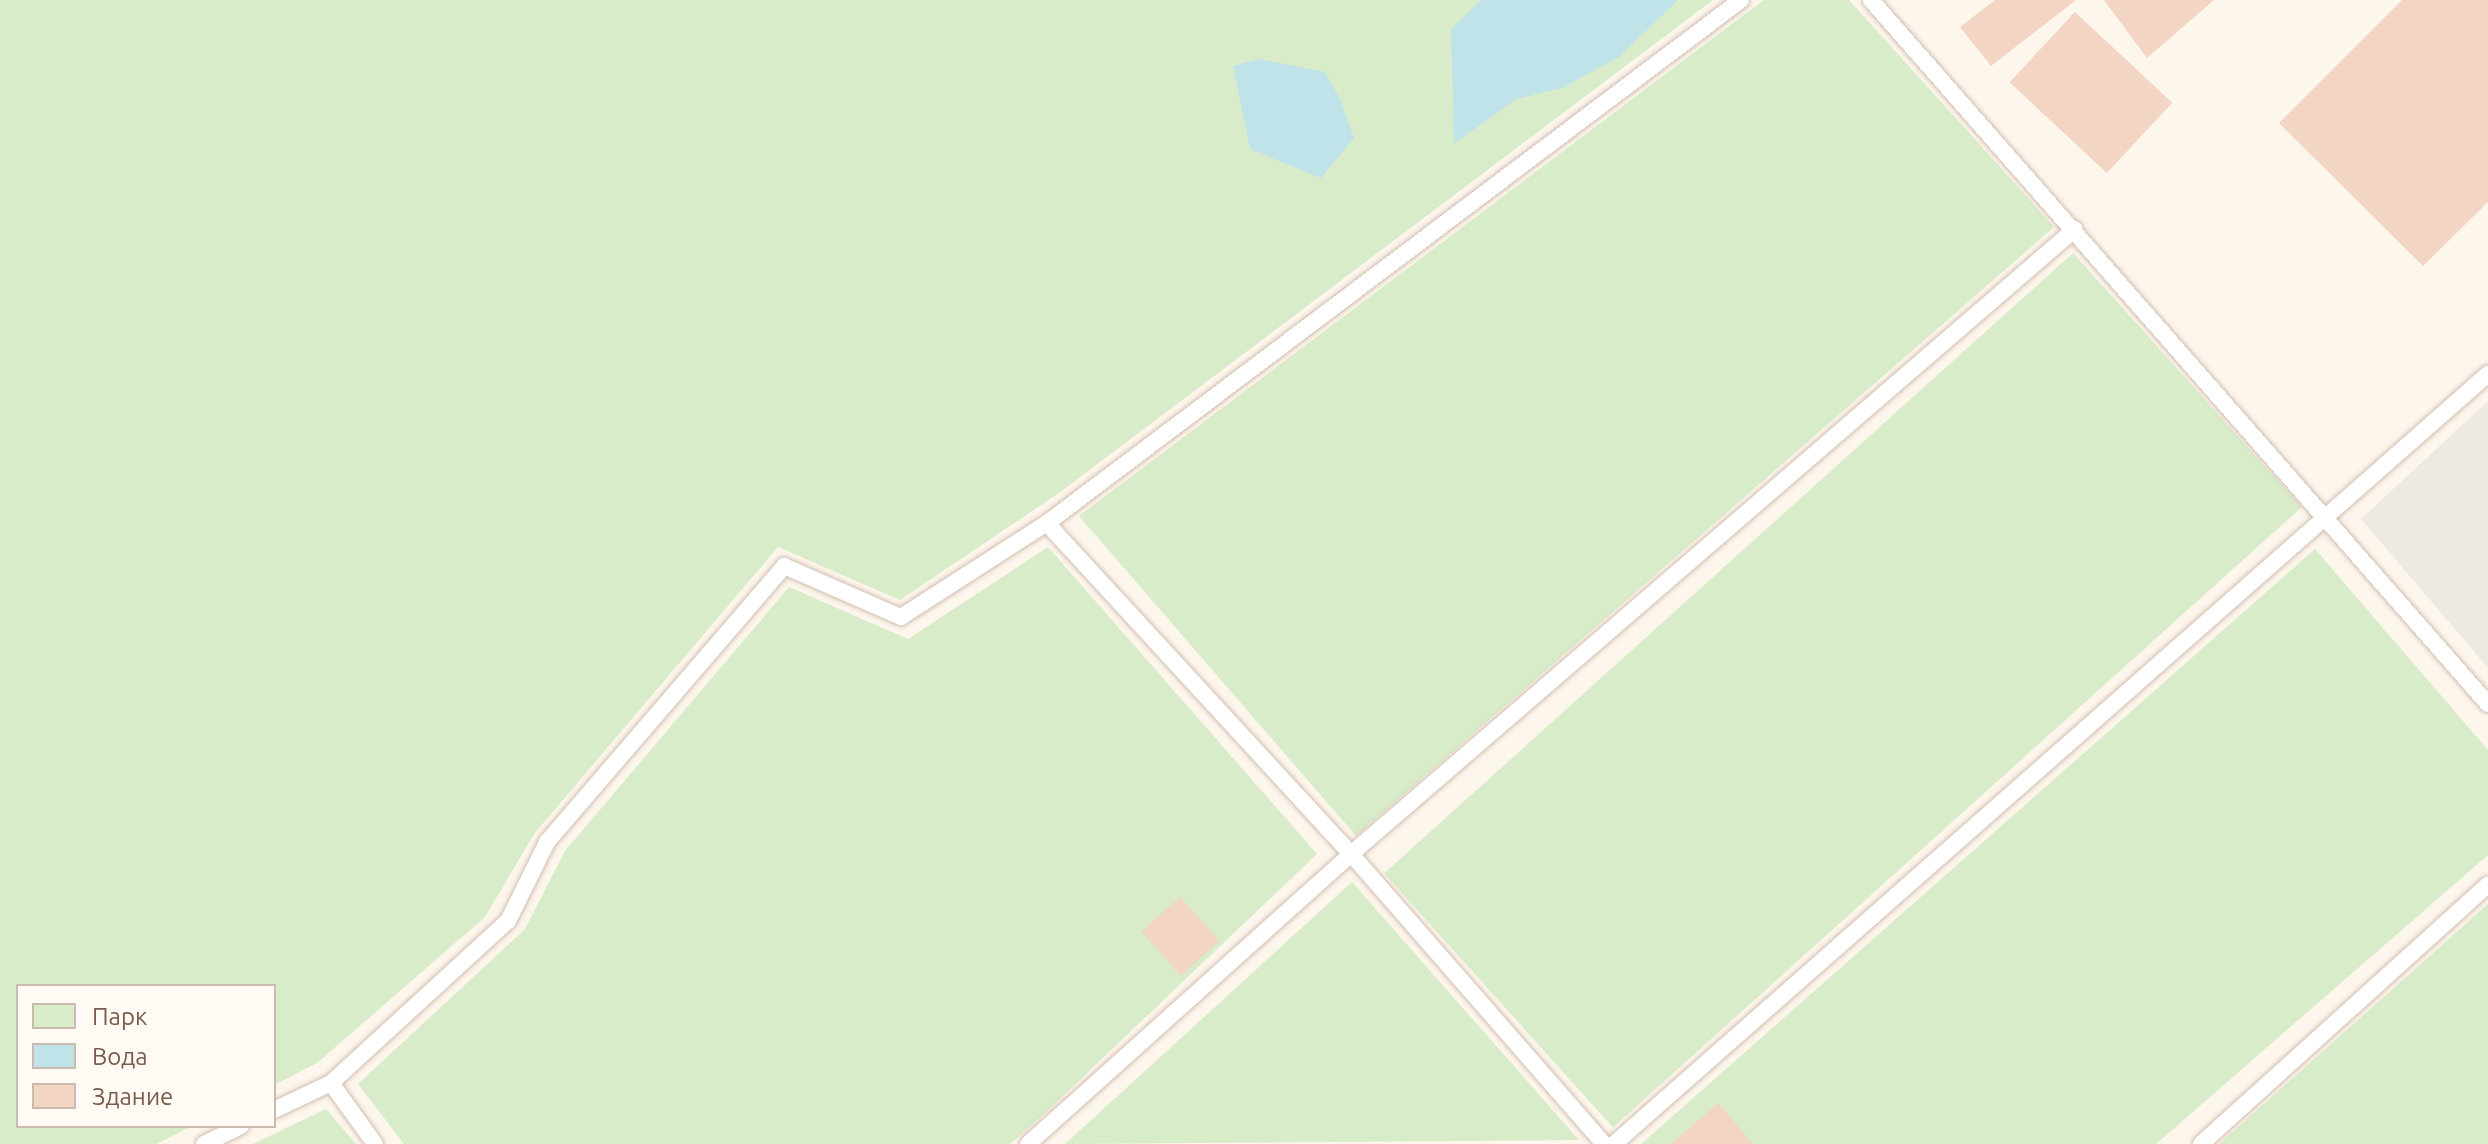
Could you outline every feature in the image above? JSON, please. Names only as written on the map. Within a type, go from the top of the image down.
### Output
[{"type":"lane","points":[[276,1109],[331,1083],[508,921],[547,842],[784,566],[901,617],[1047,523],[1741,0]]},
{"type":"lane","points":[[1871,0],[2324,513],[2488,704]]},
{"type":"lane","points":[[1028,1144],[1351,854],[2075,229]]},
{"type":"lane","points":[[1614,1144],[2324,513],[2488,374]]},
{"type":"lane","points":[[1047,523],[1351,854],[1604,1144]]},
{"type":"lane","points":[[2201,1144],[2488,885]]},
{"type":"lane","points":[[331,1083],[375,1144]]},
{"type":"lane","points":[[204,1144],[237,1128]]},
{"type":"shaded area","points":[[2488,401],[2488,668],[2361,519]]},
{"type":"green space","points":[[0,0],[1713,0],[1059,493],[900,600],[778,547],[534,834],[485,917],[317,1063],[276,1084],[276,984],[16,984],[16,1128],[188,1128],[157,1144],[0,1144]]},
{"type":"green space","points":[[1764,0],[1849,0],[2054,227],[1356,836],[1079,516]]},
{"type":"green space","points":[[2073,253],[2302,507],[1613,1127],[1384,873]]},
{"type":"green space","points":[[1048,547],[1317,854],[1044,1114],[1010,1144],[404,1144],[358,1084],[525,929],[565,851],[789,587],[908,639]]},
{"type":"green space","points":[[2315,549],[2488,750],[2488,855],[2156,1144],[1641,1144]]},
{"type":"green space","points":[[1352,882],[1579,1140],[1065,1144]]},
{"type":"green space","points":[[2488,904],[2488,1144],[2219,1144]]},
{"type":"green space","points":[[326,1109],[356,1144],[253,1144]]},
{"type":"water","points":[[1481,0],[1678,0],[1619,57],[1562,88],[1516,99],[1454,144],[1451,29]]},
{"type":"water","points":[[1260,59],[1325,72],[1340,99],[1354,138],[1321,178],[1250,149],[1233,66]]},
{"type":"building","points":[[1995,0],[2076,0],[1991,66],[1960,27]]},
{"type":"building","points":[[2104,0],[2214,0],[2147,58]]},
{"type":"building","points":[[2402,0],[2488,0],[2488,202],[2423,266],[2279,123]]},
{"type":"building","points":[[2075,12],[2172,103],[2107,173],[2010,82]]},
{"type":"building","points":[[1180,897],[1219,941],[1181,976],[1141,932]]},
{"type":"building","points":[[1718,1103],[1753,1144],[1671,1144]]}]
